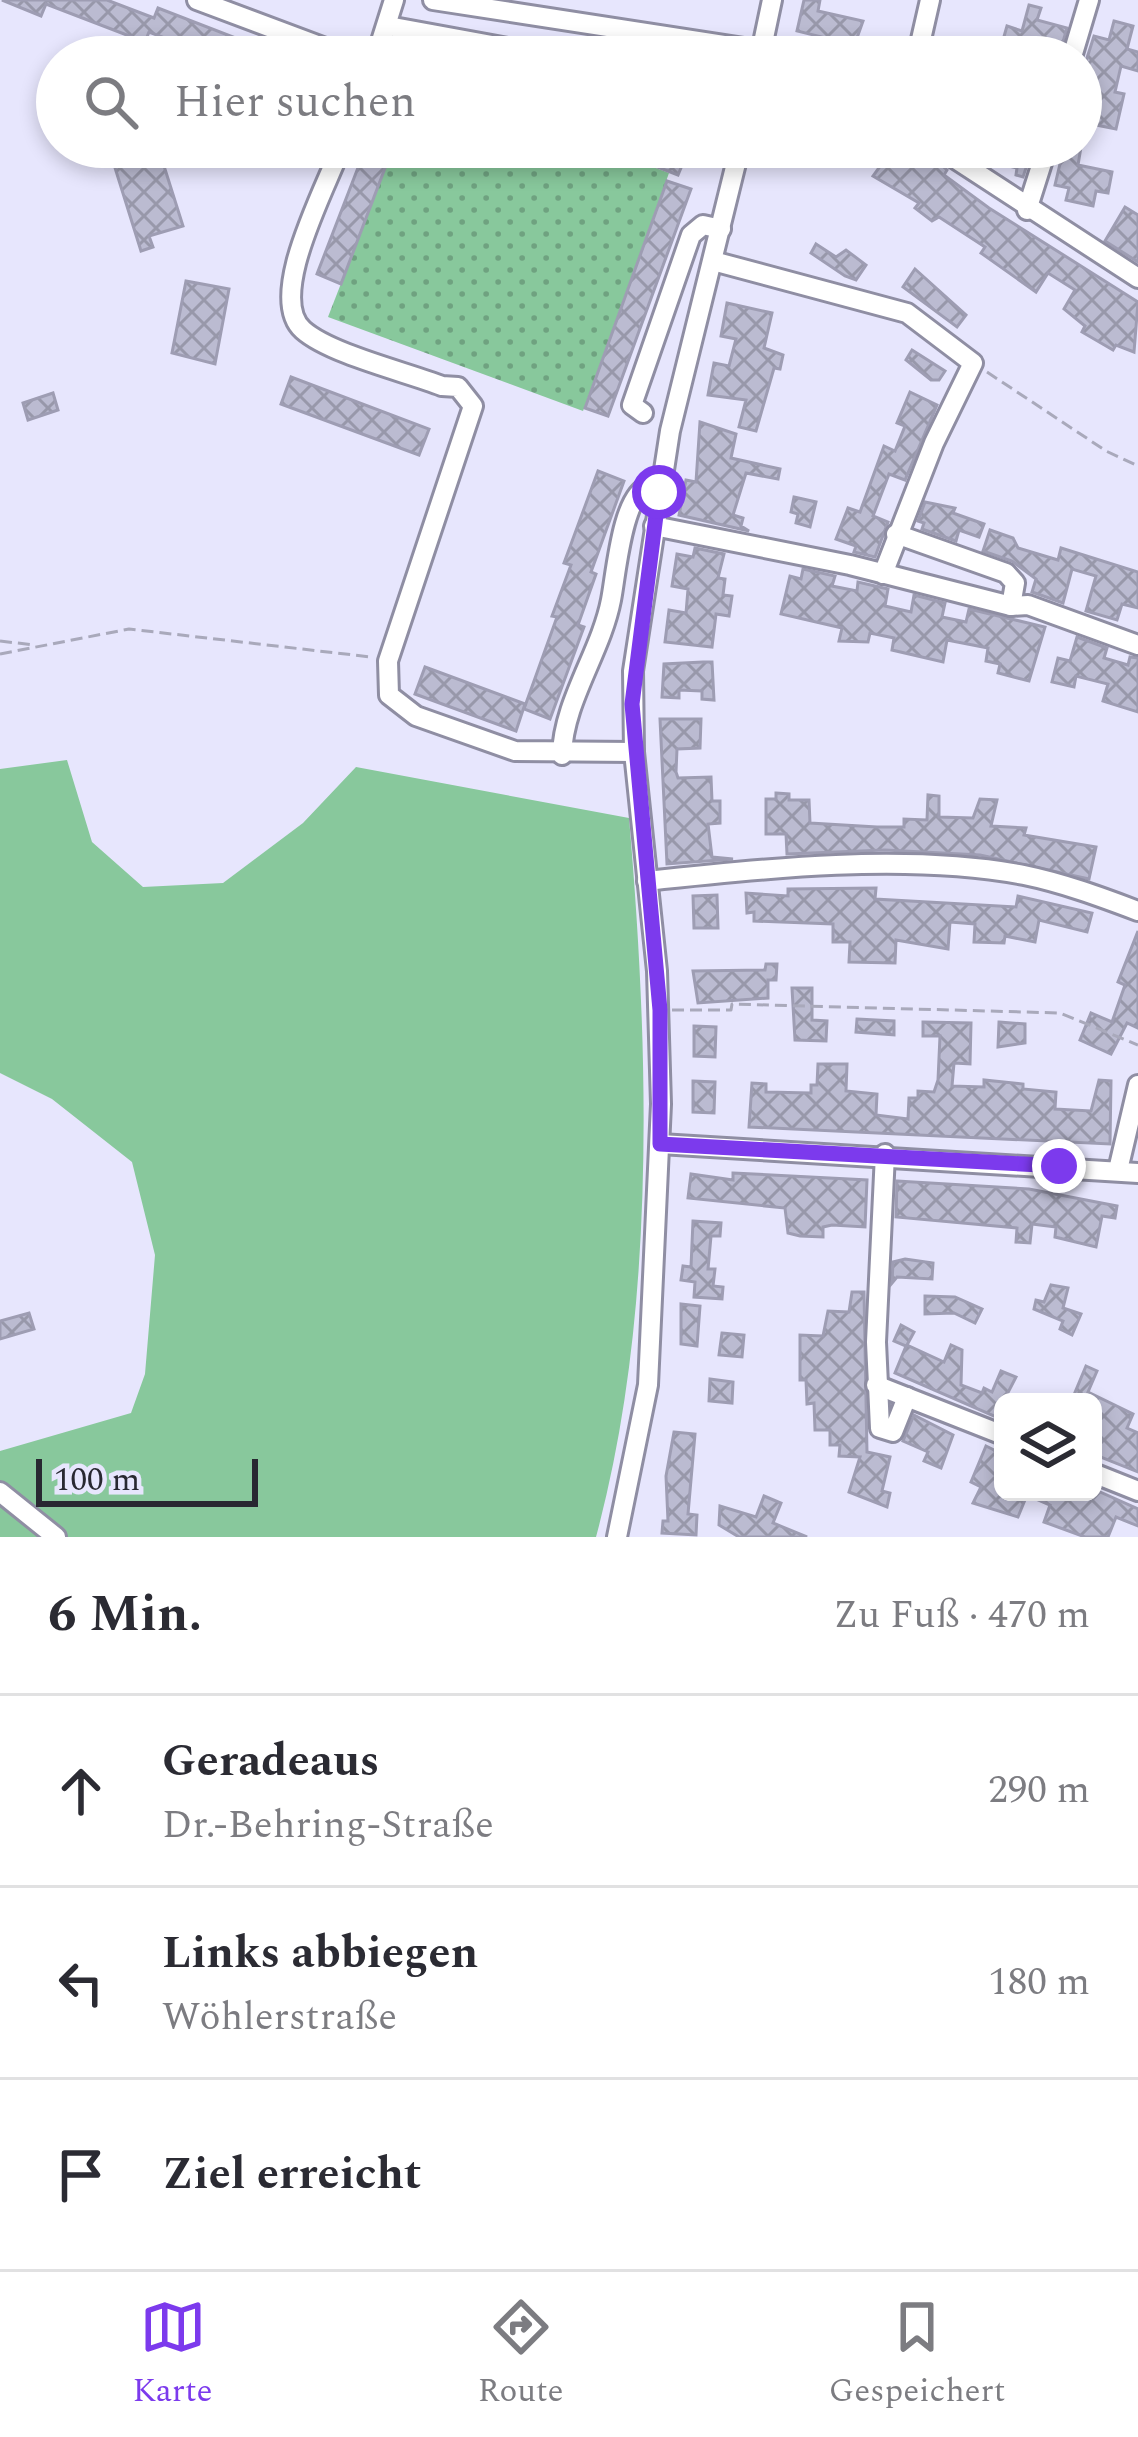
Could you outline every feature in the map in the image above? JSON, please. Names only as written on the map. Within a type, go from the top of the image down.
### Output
[{"type":"street","points":[[197,0],[293,36]]},
{"type":"street","points":[[384,36],[394,0]]},
{"type":"street","points":[[433,0],[631,36]]},
{"type":"street","points":[[764,36],[772,0]]},
{"type":"street","points":[[922,36],[930,0]]},
{"type":"street","points":[[1078,36],[1088,0]]},
{"type":"street","points":[[388,26],[402,36]]},
{"type":"street","points":[[388,26],[442,36]]},
{"type":"street","points":[[333,168],[288,285],[290,314],[314,338],[442,386],[458,387],[473,415],[388,661],[386,683],[395,702],[416,716],[515,752],[634,752]]},
{"type":"street","points":[[618,1537],[647,1385],[660,1144],[660,1010],[634,752],[636,644],[660,489],[713,261],[712,227],[733,168]]},
{"type":"street","points":[[967,168],[1138,278]]},
{"type":"street","points":[[1028,210],[1041,168]]},
{"type":"street","points":[[643,413],[632,405],[691,235],[712,227]]},
{"type":"street","points":[[713,261],[907,314],[973,363],[883,574]]},
{"type":"street","points":[[562,754],[607,618],[616,556],[637,494],[648,487],[660,489]]},
{"type":"street","points":[[654,526],[1011,606],[1028,605],[1138,645]]},
{"type":"street","points":[[896,535],[1012,577],[1011,606]]},
{"type":"street","points":[[647,881],[780,870],[956,868],[1055,882],[1138,911]]},
{"type":"street","points":[[660,1144],[1128,1171],[1138,1085]]},
{"type":"street","points":[[885,1154],[876,1419],[886,1432],[898,1427],[907,1397]]},
{"type":"street","points":[[876,1385],[994,1431]]},
{"type":"street","points":[[1102,1476],[1138,1491]]},
{"type":"street","points":[[0,1492],[56,1537]]},
{"type":"path","points":[[973,363],[1106,451],[1138,466]]},
{"type":"path","points":[[0,654],[129,629],[353,652],[388,661]]},
{"type":"path","points":[[0,641],[37,645]]},
{"type":"path","points":[[660,1010],[731,1010],[732,1004],[1060,1013],[1138,1046]]},
{"type":"green space","points":[[386,168],[656,168],[669,173],[583,411],[328,317]]},
{"type":"green space","points":[[67,760],[92,842],[143,887],[223,883],[303,823],[356,767],[629,818],[641,996],[639,1271],[616,1451],[596,1537],[0,1537],[0,1451],[131,1413],[145,1374],[155,1255],[132,1162],[52,1099],[0,1073],[0,769]]},
{"type":"building","points":[[2,0],[107,0],[154,18],[158,8],[231,36],[149,32],[147,36],[129,36],[46,4],[41,16]]},
{"type":"building","points":[[804,0],[820,0],[818,11],[863,21],[858,36],[797,31]]},
{"type":"building","points":[[1029,5],[1041,8],[1037,20],[1067,28],[1065,36],[1004,36],[1007,26],[1022,31]]},
{"type":"building","points":[[1114,21],[1133,26],[1127,49],[1138,52],[1138,71],[1121,66],[1115,92],[1124,94],[1116,129],[1102,126],[1102,38],[1109,40]]},
{"type":"building","points":[[115,168],[165,168],[183,226],[149,236],[153,247],[141,251]]},
{"type":"building","points":[[358,168],[385,168],[341,284],[317,274]]},
{"type":"building","points":[[879,168],[945,168],[944,175],[989,208],[1138,302],[1134,352],[1116,345],[1113,350],[1082,332],[1085,326],[1064,309],[1075,290],[1048,273],[1036,292],[981,253],[985,247],[939,217],[932,221],[915,208],[919,203],[873,176]]},
{"type":"building","points":[[1059,168],[1112,172],[1108,193],[1096,191],[1093,206],[1066,200],[1069,188],[1055,185]]},
{"type":"building","points":[[667,181],[691,189],[608,416],[585,408]]},
{"type":"building","points":[[1125,207],[1138,215],[1138,262],[1105,241]]},
{"type":"building","points":[[816,244],[836,257],[846,250],[866,265],[856,280],[845,276],[811,253]]},
{"type":"building","points":[[915,269],[966,315],[957,327],[903,287]]},
{"type":"building","points":[[186,281],[229,289],[215,364],[172,353]]},
{"type":"building","points":[[727,303],[772,313],[764,348],[783,355],[780,369],[774,368],[756,431],[739,427],[746,400],[708,395],[714,363],[729,366],[736,339],[721,336]]},
{"type":"building","points":[[912,350],[945,371],[939,380],[931,380],[906,360]]},
{"type":"building","points":[[291,377],[429,429],[419,455],[281,404]]},
{"type":"building","points":[[910,392],[937,405],[905,480],[889,474],[873,516],[888,522],[875,557],[854,552],[856,546],[836,539],[848,508],[860,512],[884,446],[895,451],[905,426],[897,423]]},
{"type":"building","points":[[53,393],[58,410],[28,420],[23,403]]},
{"type":"building","points":[[700,422],[736,434],[731,458],[780,469],[778,479],[746,473],[733,515],[743,518],[741,526],[749,531],[679,515],[686,480],[696,482]]},
{"type":"building","points":[[598,471],[624,481],[591,572],[596,574],[578,625],[584,627],[550,719],[524,709],[557,617],[552,616],[571,565],[564,563]]},
{"type":"building","points":[[794,497],[816,502],[810,527],[796,523],[798,514],[791,512]]},
{"type":"building","points":[[925,502],[955,508],[953,513],[984,524],[979,537],[959,530],[956,541],[922,529],[924,523],[918,521]]},
{"type":"building","points":[[990,530],[1013,538],[1018,548],[1058,560],[1061,548],[1138,572],[1138,608],[1122,604],[1117,620],[1086,611],[1096,576],[1072,569],[1063,603],[1032,592],[1036,579],[1012,561],[983,551]]},
{"type":"building","points":[[695,548],[724,554],[718,578],[725,579],[723,595],[732,596],[729,616],[716,614],[712,647],[665,642],[669,610],[686,613],[688,589],[672,586],[677,554],[693,557]]},
{"type":"building","points":[[803,569],[835,576],[832,586],[857,591],[858,582],[888,589],[885,606],[911,612],[914,595],[945,603],[942,617],[966,622],[969,609],[1045,627],[1029,681],[998,673],[1000,664],[986,661],[988,648],[947,640],[943,662],[892,650],[894,638],[870,633],[868,642],[839,641],[842,628],[781,614],[790,576],[801,579]]},
{"type":"building","points":[[1077,637],[1107,648],[1104,658],[1128,665],[1130,657],[1138,658],[1138,712],[1103,701],[1108,684],[1076,676],[1074,687],[1052,682],[1058,658],[1070,661]]},
{"type":"building","points":[[712,662],[714,700],[702,699],[702,691],[679,690],[679,698],[662,697],[664,664]]},
{"type":"building","points":[[425,667],[525,704],[516,731],[415,694]]},
{"type":"building","points":[[660,719],[701,719],[700,748],[677,749],[676,772],[678,778],[711,777],[712,801],[720,801],[720,823],[708,824],[712,857],[733,859],[667,864]]},
{"type":"building","points":[[776,793],[789,794],[789,800],[809,800],[810,823],[877,827],[904,827],[904,819],[927,820],[928,795],[939,796],[939,817],[973,818],[980,799],[997,800],[991,826],[1026,828],[1024,835],[1096,847],[1089,879],[980,855],[885,850],[787,854],[786,834],[766,834],[766,799],[776,799]]},
{"type":"building","points":[[876,888],[875,899],[1016,907],[1018,896],[1092,913],[1087,932],[1039,920],[1035,942],[1005,936],[1004,943],[974,942],[975,924],[950,922],[948,949],[896,940],[895,963],[849,962],[850,942],[833,942],[833,924],[754,921],[754,912],[747,913],[746,893],[788,896],[788,889]]},
{"type":"building","points":[[717,895],[718,928],[694,928],[693,896]]},
{"type":"building","points":[[1138,931],[1138,1028],[1127,1023],[1111,1054],[1080,1040],[1091,1013],[1112,1022],[1125,985],[1118,982]]},
{"type":"building","points":[[766,964],[777,964],[776,980],[768,980],[768,998],[698,1003],[693,971],[765,970]]},
{"type":"building","points":[[792,988],[812,988],[812,1020],[827,1021],[826,1041],[795,1040]]},
{"type":"building","points":[[857,1019],[894,1021],[894,1035],[856,1032]]},
{"type":"building","points":[[923,1022],[971,1023],[970,1064],[954,1063],[952,1086],[984,1087],[984,1080],[1023,1084],[1023,1089],[1056,1092],[1055,1109],[1091,1111],[1099,1080],[1111,1081],[1110,1144],[749,1127],[752,1083],[766,1084],[766,1092],[811,1093],[811,1085],[817,1085],[818,1064],[847,1064],[846,1091],[877,1094],[876,1115],[908,1119],[909,1098],[918,1098],[918,1091],[934,1092],[938,1080],[940,1036],[923,1036]]},
{"type":"building","points":[[999,1022],[1025,1024],[1025,1043],[998,1047]]},
{"type":"building","points":[[694,1026],[716,1027],[715,1057],[694,1056]]},
{"type":"building","points":[[693,1081],[715,1082],[714,1113],[693,1112]]},
{"type":"building","points":[[733,1173],[867,1180],[865,1227],[832,1225],[823,1227],[823,1237],[800,1236],[788,1233],[785,1208],[688,1198],[691,1174],[733,1180]]},
{"type":"building","points":[[897,1181],[1029,1189],[1117,1206],[1115,1218],[1102,1216],[1096,1247],[1055,1237],[1056,1227],[1032,1224],[1030,1243],[1016,1242],[1017,1228],[896,1217]]},
{"type":"building","points":[[693,1221],[721,1223],[720,1236],[711,1236],[708,1269],[715,1269],[713,1286],[723,1287],[722,1299],[694,1297],[695,1282],[681,1280],[683,1266],[691,1267]]},
{"type":"building","points":[[893,1262],[933,1263],[932,1279],[897,1277],[892,1283]]},
{"type":"building","points":[[1051,1285],[1068,1288],[1063,1308],[1081,1314],[1072,1335],[1060,1329],[1063,1321],[1034,1309],[1036,1300],[1044,1302]]},
{"type":"building","points":[[852,1292],[864,1292],[867,1452],[890,1457],[882,1491],[890,1493],[887,1507],[849,1492],[860,1457],[839,1456],[840,1445],[830,1445],[830,1430],[815,1430],[814,1403],[807,1404],[806,1380],[800,1380],[800,1335],[823,1336],[828,1311],[849,1312]]},
{"type":"building","points":[[925,1296],[955,1297],[982,1309],[975,1323],[954,1313],[925,1314]]},
{"type":"building","points":[[681,1304],[700,1306],[697,1346],[681,1344]]},
{"type":"building","points":[[29,1313],[34,1329],[0,1339],[0,1321]]},
{"type":"building","points":[[901,1325],[914,1332],[907,1345],[944,1362],[951,1345],[962,1350],[961,1385],[982,1393],[984,1388],[992,1392],[1001,1371],[1016,1377],[1008,1393],[994,1393],[994,1416],[895,1373],[906,1346],[894,1341]]},
{"type":"building","points":[[722,1333],[744,1335],[742,1357],[719,1355]]},
{"type":"building","points":[[1086,1366],[1097,1371],[1090,1393],[1075,1393]]},
{"type":"building","points":[[710,1379],[733,1382],[732,1403],[709,1401]]},
{"type":"building","points":[[1102,1399],[1133,1414],[1127,1428],[1138,1433],[1138,1472],[1102,1458]]},
{"type":"building","points":[[914,1415],[953,1435],[941,1468],[924,1461],[928,1452],[903,1441]]},
{"type":"building","points":[[674,1432],[695,1434],[688,1514],[697,1515],[696,1535],[662,1533],[663,1521],[668,1521],[666,1476]]},
{"type":"building","points":[[986,1446],[994,1450],[994,1501],[1025,1501],[1018,1517],[973,1503],[981,1487],[971,1482]]},
{"type":"building","points":[[1102,1493],[1138,1509],[1138,1526],[1116,1517],[1108,1537],[1085,1537],[1044,1522],[1050,1505],[1041,1501],[1102,1501]]},
{"type":"building","points":[[764,1496],[781,1503],[773,1523],[807,1537],[739,1537],[719,1525],[720,1506],[756,1517]]},
{"type":"route","points":[[659,492],[636,644],[632,704],[660,1010],[660,1144],[1059,1166]]}]
